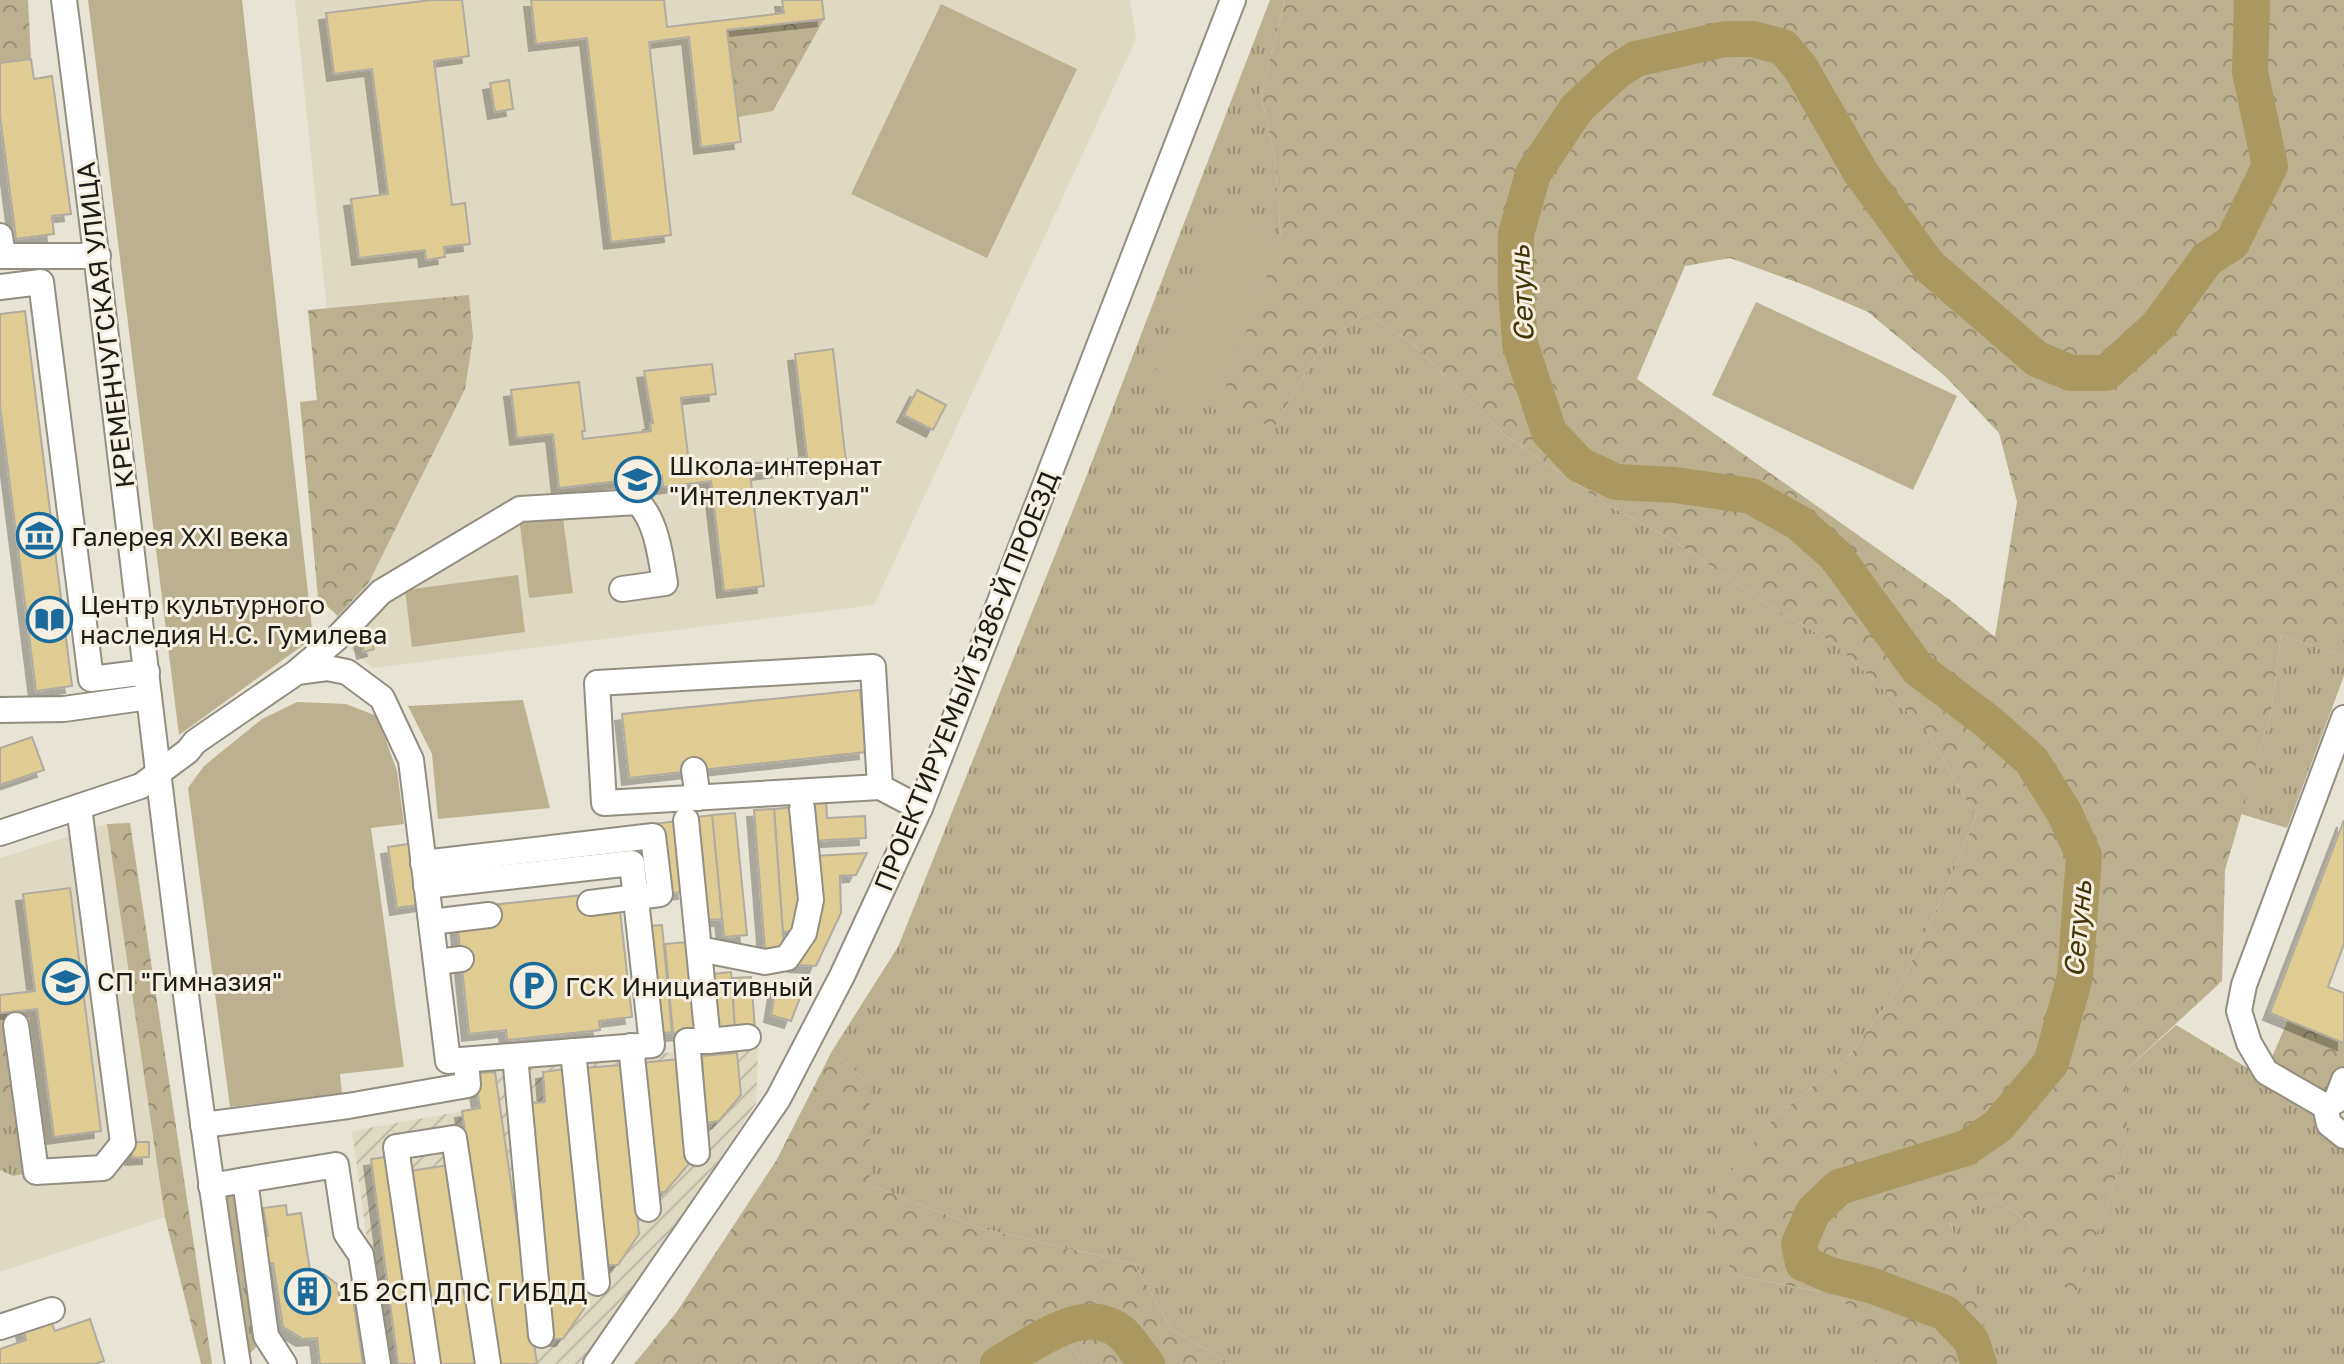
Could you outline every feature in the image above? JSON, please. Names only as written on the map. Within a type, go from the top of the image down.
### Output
[{"type":"street","name":"КРЕМЕНЧУГСКАЯ УЛИЦА","points":[[64,0],[98,256],[158,773],[211,1186],[238,1364]]},
{"type":"street","name":"ПРОЕКТИРУЕМЫЙ 5186-Й ПРОЕЗД","points":[[596,1364],[778,1099],[836,989],[920,808],[1233,0]]},
{"type":"street","points":[[1,249],[98,256]]},
{"type":"street","points":[[0,287],[41,282],[91,679],[147,672]]},
{"type":"street","points":[[0,833],[141,786],[188,751],[195,742],[297,672],[337,638],[381,592],[520,509],[637,502],[646,510],[659,550],[665,583],[622,589]]},
{"type":"street","points":[[880,787],[873,667],[597,683],[604,803],[880,787],[920,808]]},
{"type":"street","points":[[297,672],[327,668],[347,672],[382,698],[411,760],[448,1061],[748,1037]]},
{"type":"street","points":[[0,710],[64,709],[149,697]]},
{"type":"street","points":[[2344,718],[2244,985],[2239,1011],[2249,1043],[2266,1072],[2325,1106],[2329,1124],[2344,1136]]},
{"type":"street","points":[[694,770],[698,798]]},
{"type":"street","points":[[16,1025],[36,1172],[103,1168],[123,1143],[79,807]]},
{"type":"street","points":[[699,949],[765,962],[787,958],[804,933],[811,900],[802,808]]},
{"type":"street","points":[[686,820],[699,949],[697,1153]]},
{"type":"street","points":[[425,874],[653,836],[660,894],[590,903]]},
{"type":"street","points":[[425,874],[632,863],[636,897],[648,1209]]},
{"type":"street","points":[[431,922],[489,915]]},
{"type":"street","points":[[436,962],[461,959]]},
{"type":"street","points":[[573,1051],[597,1283]]},
{"type":"street","points":[[515,1056],[541,1335]]},
{"type":"street","points":[[203,1125],[348,1106],[468,1085],[466,1060]]},
{"type":"street","points":[[2325,1106],[2336,1101],[2344,1080]]},
{"type":"street","points":[[428,1364],[396,1147],[454,1138],[488,1364]]},
{"type":"street","points":[[211,1186],[336,1165],[346,1233],[361,1255],[378,1364]]},
{"type":"street","points":[[245,1180],[266,1336],[284,1364]]},
{"type":"street","points":[[0,1327],[52,1310]]},
{"type":"shaded area","points":[[295,0],[1130,0],[1136,39],[874,605],[373,668],[337,638],[334,593],[354,573]]},
{"type":"shaded area","name":"СП \"Гимназия\"","points":[[107,824],[151,1104],[165,1217],[0,1272],[0,858]]},
{"type":"shaded area","points":[[758,1047],[756,1103],[585,1364],[384,1364],[352,1131],[480,1108],[472,1065]]},
{"type":"green space","points":[[0,0],[28,0],[31,59],[0,63]]},
{"type":"green space","points":[[88,0],[242,0],[313,638],[179,735]]},
{"type":"green space","points":[[1270,0],[1285,0],[1261,94],[1275,160],[1281,238],[1275,426],[1320,348],[1365,312],[1414,345],[1506,436],[1611,507],[1671,539],[1769,605],[1835,644],[1927,731],[1976,817],[1901,984],[1848,1058],[1774,1118],[1733,1275],[1840,1295],[1878,1352],[1875,1364],[1231,1364],[1171,1329],[1135,1264],[980,1228],[870,1185],[870,1084],[832,1051],[898,947],[1083,485]]},
{"type":"green space","points":[[1285,0],[2344,0],[2344,657],[2281,635],[2271,714],[2225,870],[2222,981],[2127,1069],[2127,1144],[2074,1303],[2028,1221],[1992,1197],[1950,1222],[1971,1279],[1996,1364],[1875,1364],[1877,1352],[1840,1295],[1733,1275],[1704,1205],[1774,1118],[1848,1058],[1901,984],[1946,889],[1976,817],[1927,731],[1835,644],[1769,605],[1671,539],[1611,507],[1506,436],[1414,345],[1365,312],[1320,348],[1275,426],[1229,417],[1217,410],[1281,238],[1275,160],[1261,94]],"holes":[[[1730,258],[1868,312],[1946,377],[1999,433],[2017,502],[1995,637],[1950,600],[1637,379],[1685,266]]]},
{"type":"green space","points":[[941,4],[1077,69],[987,258],[851,194]]},
{"type":"green space","points":[[824,19],[773,111],[738,117],[727,30]]},
{"type":"green space","points":[[1215,213],[1281,238],[1217,410],[1150,385]]},
{"type":"green space","points":[[469,295],[473,337],[465,389],[369,582],[338,616],[318,598],[300,402],[317,400],[308,310]]},
{"type":"green space","points":[[1756,302],[1957,396],[1913,490],[1712,395]]},
{"type":"green space","points":[[562,511],[573,593],[529,598],[519,517]]},
{"type":"green space","points":[[518,575],[525,632],[412,647],[405,590]]},
{"type":"green space","points":[[2281,635],[2344,657],[2344,676],[2287,828],[2241,814],[2271,714]]},
{"type":"green space","points":[[523,700],[550,808],[438,819],[432,754],[408,706]]},
{"type":"green space","points":[[297,702],[346,704],[377,716],[397,771],[404,824],[371,828],[404,1067],[340,1074],[342,1094],[230,1107],[188,788],[204,766],[262,719]]},
{"type":"green space","points":[[130,823],[212,1364],[201,1364],[165,1217],[107,824]]},
{"type":"green space","points":[[13,1012],[25,1096],[0,1096],[0,1013]]},
{"type":"green space","points":[[2288,1020],[2344,1043],[2344,1065],[2333,1095],[2325,1098],[2274,1064],[2272,1057]]},
{"type":"green space","points":[[2176,1025],[2344,1126],[2344,1364],[1996,1364],[1950,1221],[1992,1197],[2028,1221],[2074,1302],[2127,1144],[2127,1069]]},
{"type":"green space","points":[[832,1051],[870,1084],[870,1185],[980,1228],[1135,1264],[1171,1329],[1231,1364],[1086,1364],[1066,1342],[1024,1364],[634,1364],[676,1313],[776,1161]]},
{"type":"green space","points":[[0,1096],[25,1096],[36,1172],[13,1176],[0,1170]]},
{"type":"green space","points":[[226,1192],[247,1202],[266,1336],[247,1357]]},
{"type":"green space","points":[[1066,1342],[1086,1364],[1024,1364]]},
{"type":"building","points":[[431,0],[462,0],[469,56],[434,61],[452,205],[465,203],[470,244],[444,247],[445,257],[426,260],[425,250],[359,258],[351,199],[388,194],[372,69],[334,74],[326,13]]},
{"type":"building","points":[[531,0],[664,0],[667,27],[784,13],[782,0],[822,0],[824,19],[727,30],[741,142],[701,147],[689,37],[649,42],[671,235],[611,242],[587,38],[536,44]]},
{"type":"building","points":[[31,59],[34,79],[52,76],[71,214],[52,216],[54,234],[16,239],[0,116],[0,63]]},
{"type":"building","points":[[509,80],[513,109],[495,112],[490,83]]},
{"type":"building","points":[[25,311],[72,686],[36,691],[0,406],[0,314]]},
{"type":"building","points":[[833,349],[846,462],[750,474],[764,586],[724,591],[711,481],[663,487],[662,476],[559,488],[553,434],[517,438],[511,390],[579,382],[585,431],[582,431],[583,439],[651,431],[650,423],[653,423],[644,371],[712,364],[716,394],[681,398],[690,471],[807,457],[795,354]]},
{"type":"building","points":[[917,390],[946,405],[933,430],[904,415]]},
{"type":"building","points":[[369,632],[374,649],[364,652],[360,635]]},
{"type":"building","points":[[860,690],[866,752],[629,778],[622,714]]},
{"type":"building","points":[[32,737],[44,770],[0,785],[0,748]]},
{"type":"building","points":[[810,801],[826,801],[827,818],[865,816],[866,838],[812,841]]},
{"type":"building","points":[[795,807],[802,904],[799,930],[783,932],[774,809]]},
{"type":"building","points":[[774,809],[784,949],[765,950],[754,810]]},
{"type":"building","points":[[735,813],[747,935],[724,937],[712,815]]},
{"type":"building","points":[[712,815],[722,919],[706,920],[696,817]]},
{"type":"building","points":[[2344,820],[2344,944],[2328,987],[2344,993],[2344,1043],[2270,1013]]},
{"type":"building","points":[[677,821],[685,892],[660,894],[653,824]]},
{"type":"building","points":[[415,843],[424,904],[397,908],[388,847]]},
{"type":"building","points":[[867,853],[856,875],[840,876],[841,913],[816,966],[795,965],[814,856]]},
{"type":"building","points":[[70,888],[101,1131],[54,1137],[37,1009],[0,1013],[0,995],[35,991],[23,894]]},
{"type":"building","points":[[583,895],[619,902],[632,1017],[599,1021],[600,1030],[507,1040],[506,1030],[469,1034],[457,920],[491,905]]},
{"type":"building","points":[[662,925],[672,1032],[657,1034],[648,926]]},
{"type":"building","points":[[688,942],[696,1031],[673,1034],[665,944]]},
{"type":"building","points":[[731,972],[735,1030],[717,1031],[713,974]]},
{"type":"building","points":[[751,977],[755,1029],[735,1030],[732,978]]},
{"type":"building","points":[[776,985],[803,990],[791,1021],[771,1015]]},
{"type":"building","points":[[737,1053],[741,1095],[719,1121],[706,1123],[702,1056]]},
{"type":"building","points":[[679,1059],[688,1165],[665,1192],[654,1193],[641,1063]]},
{"type":"building","points":[[622,1065],[639,1234],[618,1265],[603,1265],[584,1068]]},
{"type":"building","points":[[565,1069],[585,1307],[563,1339],[550,1339],[528,1103],[545,1102],[543,1072]]},
{"type":"building","points":[[495,1072],[537,1364],[497,1364],[462,1111],[480,1108],[474,1073]]},
{"type":"building","points":[[132,1142],[149,1142],[149,1157],[132,1158]]},
{"type":"building","points":[[386,1157],[420,1364],[398,1364],[371,1159]]},
{"type":"building","points":[[450,1165],[478,1364],[436,1364],[409,1171]]},
{"type":"building","name":"1Б 2СП ДПС ГИБДД","points":[[286,1205],[287,1215],[301,1213],[311,1277],[324,1274],[337,1284],[340,1300],[353,1298],[363,1364],[320,1364],[317,1338],[303,1339],[283,1327],[273,1263],[268,1264],[264,1236],[268,1236],[263,1208]]},
{"type":"building","points":[[90,1319],[104,1361],[94,1364],[0,1364],[0,1349],[26,1340],[23,1330],[51,1321],[55,1331]]},
{"type":"waterway","name":"Сетунь","points":[[1979,1364],[1971,1340],[1945,1313],[1803,1263],[1799,1244],[1813,1212],[1839,1187],[1966,1148],[1998,1126],[2051,1063],[2075,977],[2084,856],[2064,812],[2031,760],[1987,721],[1918,669],[1836,556],[1799,523],[1751,496],[1675,485],[1616,482],[1580,465],[1549,432],[1520,344],[1516,234],[1533,174],[1577,108],[1617,71],[1636,59],[1725,39],[1753,39],[1783,47],[1800,67],[1861,173],[1929,266],[2037,359],[2071,373],[2106,373],[2158,326],[2207,259],[2232,243],[2270,166],[2250,72],[2252,0]]},
{"type":"waterway","name":"Сетунь","points":[[998,1364],[1059,1329],[1092,1322],[1108,1325],[1123,1334],[1147,1364]]},
{"type":"place","name":"Школа-интернат \"Интеллектуал\"","points":[[638,480]]},
{"type":"place","name":"Галерея XXI века","points":[[40,536]]},
{"type":"place","name":"Центр культурного наследия Н.С. Гумилева","points":[[49,619]]},
{"type":"place","name":"СП \"Гимназия\"","points":[[66,981]]},
{"type":"place","name":"ГСК Инициативный","points":[[534,986]]},
{"type":"place","name":"1Б 2СП ДПС ГИБДД","points":[[308,1291]]}]
